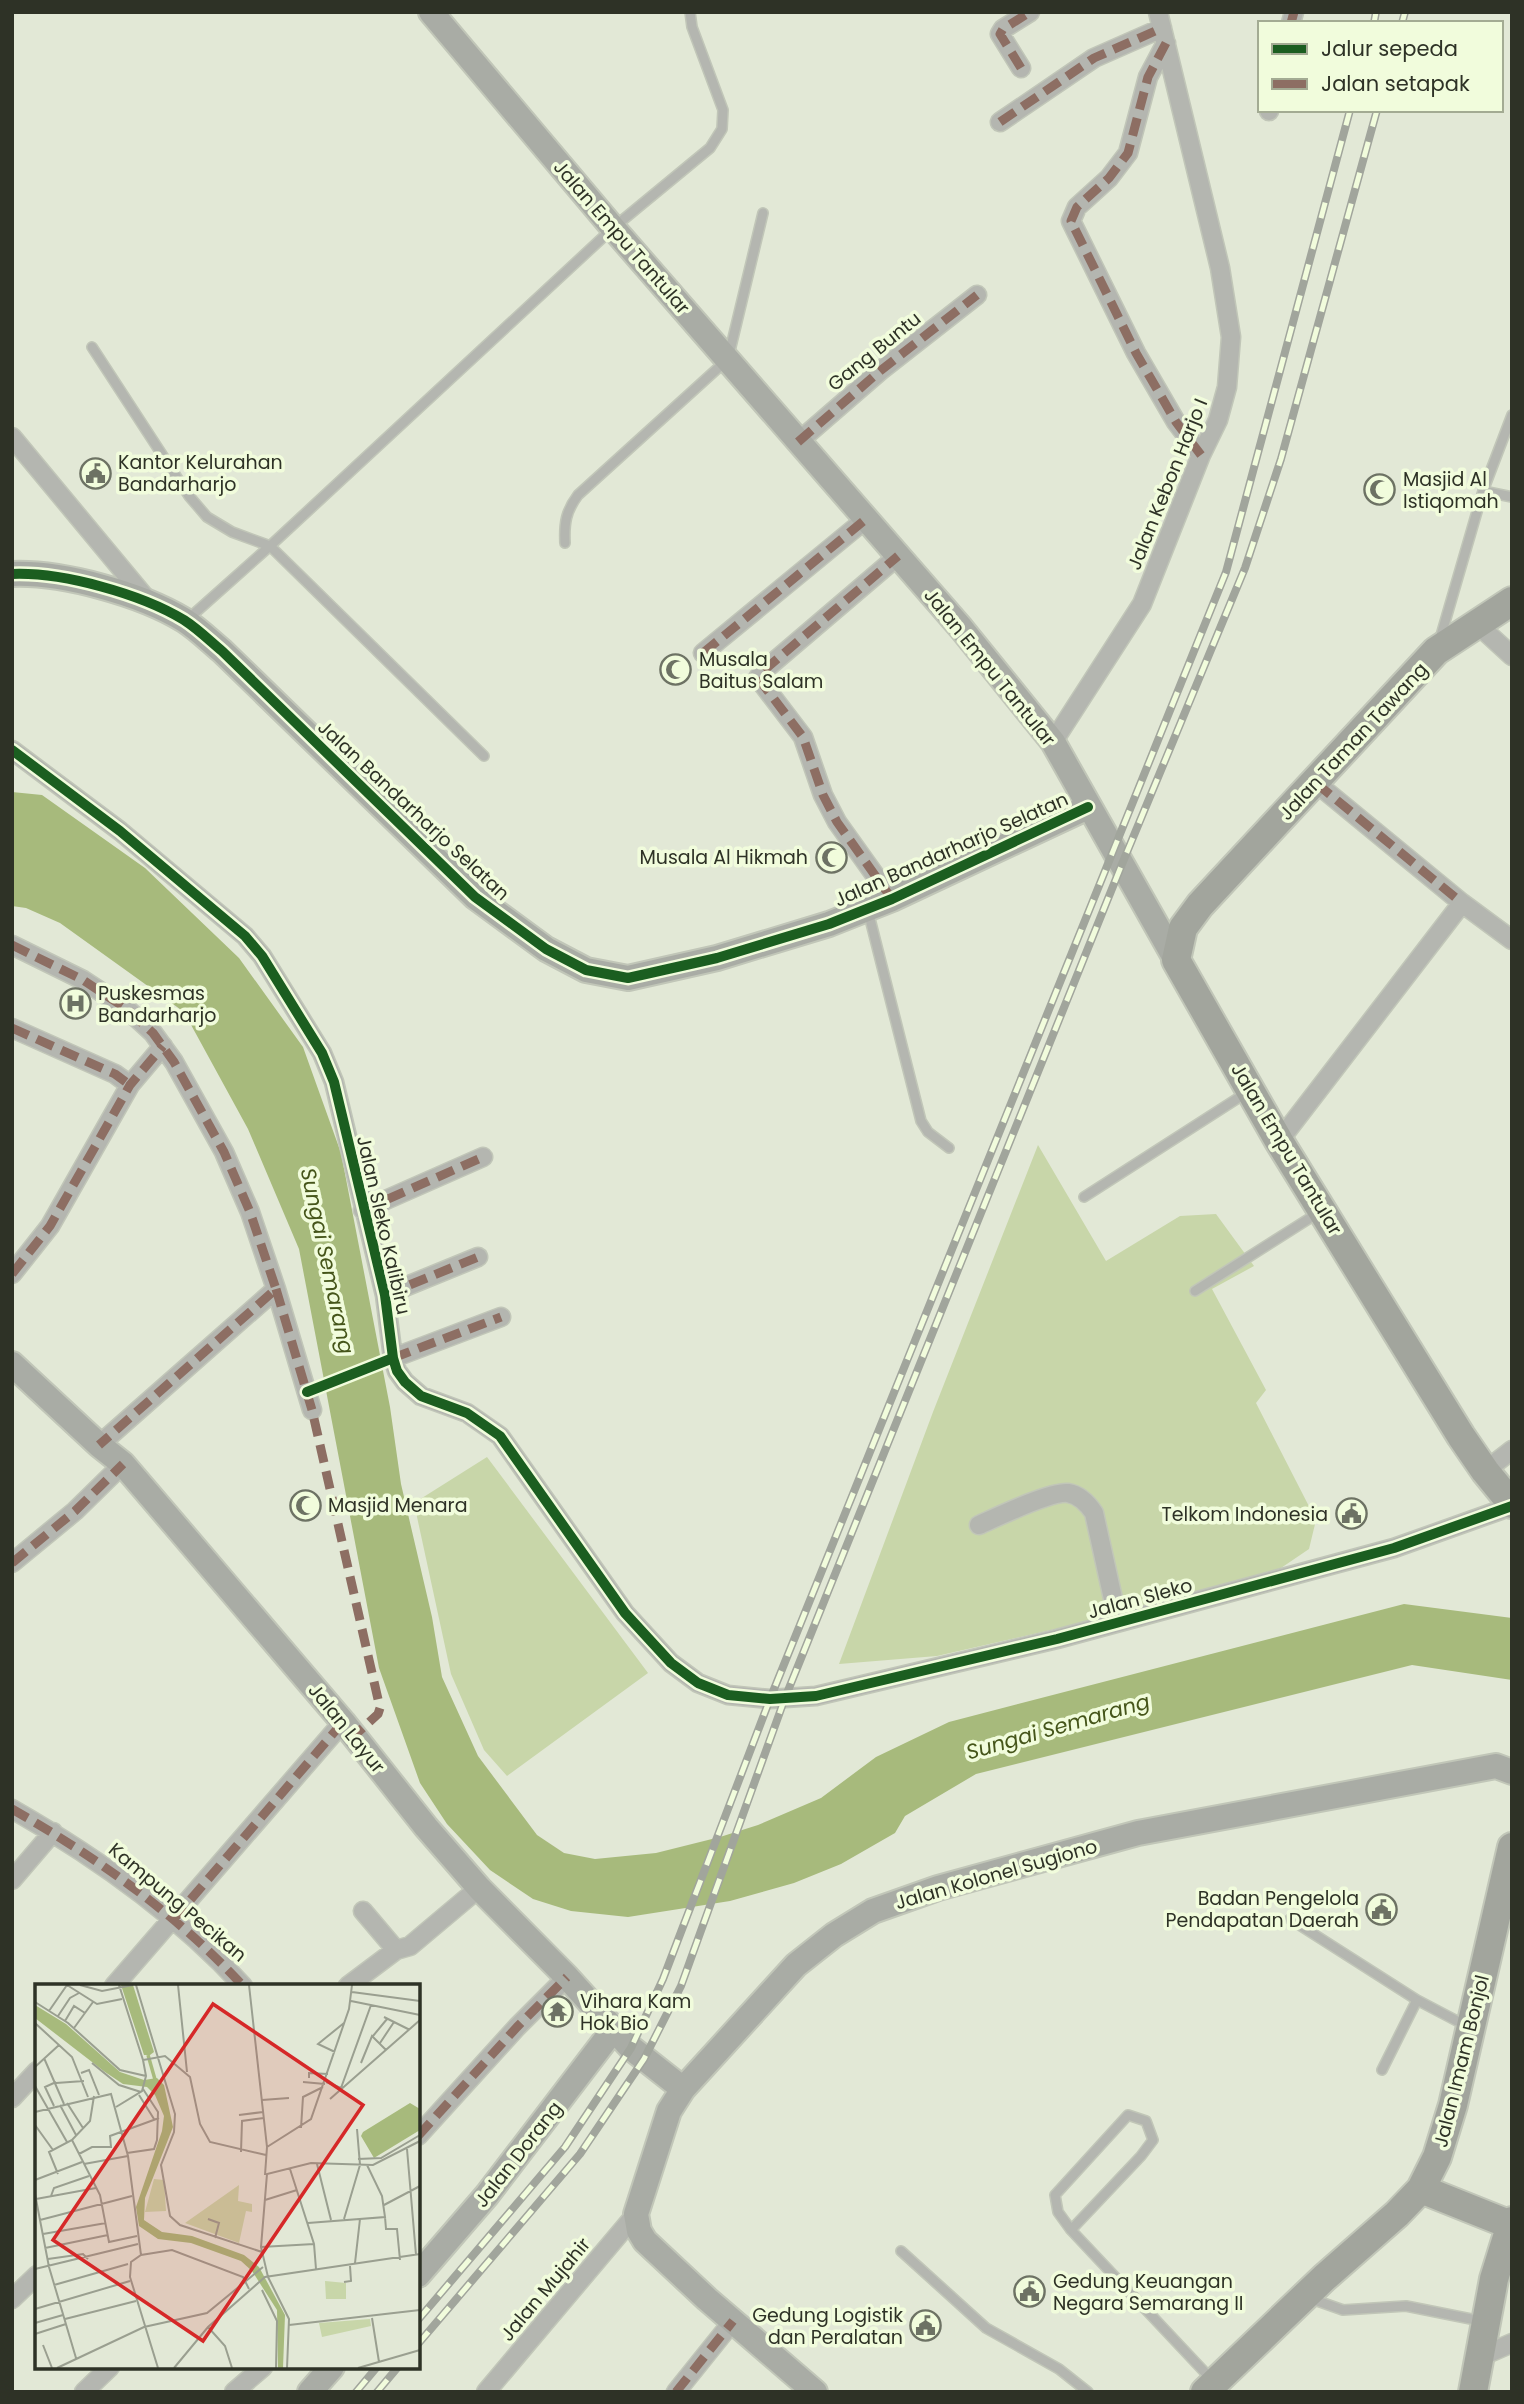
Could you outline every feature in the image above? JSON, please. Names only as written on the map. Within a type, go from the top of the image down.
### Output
[{"type":"main road","points":[[1436,651],[1512,601]]},
{"type":"main road","name":"Jalan Taman Tawang","points":[[1176,960],[1183,928],[1200,905],[1436,651]]},
{"type":"main road","name":"Jalan Empu Tantular","points":[[1176,960],[1279,1141],[1485,1471],[1512,1505]]},
{"type":"main road","name":"Jalan Imam Bonjol","points":[[1210,2387],[1421,2189],[1437,2157],[1453,2105],[1512,1847]]},
{"type":"main road","points":[[1421,2189],[1511,2223],[1503,2281],[1486,2322],[1473,2392]]},
{"type":"street","name":"Jalan Empu Tantular","points":[[430,12],[613,228],[961,628],[1054,742],[1176,960]]},
{"type":"street","points":[[1021,68],[1000,34],[1003,29],[1030,12]]},
{"type":"street","points":[[1000,122],[1094,58],[1162,28]]},
{"type":"street","points":[[1162,28],[1128,153],[1110,178],[1083,201],[1071,217],[1136,353],[1175,422],[1201,455]]},
{"type":"street","name":"Jalan Kebon Harjo I","points":[[1054,742],[1142,604],[1201,455],[1218,420],[1227,387],[1231,337],[1220,268],[1162,28]]},
{"type":"street","name":"Gang Buntu","points":[[798,442],[880,371],[977,295]]},
{"type":"street","points":[[12,437],[149,602]]},
{"type":"street","points":[[703,653],[866,519]]},
{"type":"street","points":[[892,899],[836,822],[823,795],[803,737],[758,678],[898,556]]},
{"type":"street","name":"Jalan Bandarharjo Selatan","points":[[12,574],[93,584],[149,602],[186,621],[222,651],[475,897],[546,949],[586,970],[628,978],[659,972],[829,924],[892,899],[1088,807]]},
{"type":"street","points":[[1476,623],[1512,656]]},
{"type":"street","name":"Jalan Sleko Kalibiru","points":[[12,750],[120,831],[254,946],[327,1063],[334,1082],[385,1295],[393,1358],[405,1382],[437,1403],[453,1406],[467,1413],[504,1440],[625,1613],[671,1663],[698,1683],[728,1695],[771,1699]]},
{"type":"street","points":[[1315,783],[1462,903],[1512,940]]},
{"type":"street","points":[[1279,1141],[1462,903]]},
{"type":"street","points":[[12,945],[83,980],[127,1009],[153,1033],[174,1062],[224,1152],[250,1212],[312,1410]]},
{"type":"street","points":[[12,1028],[114,1074],[130,1085]]},
{"type":"street","points":[[12,1274],[50,1226],[130,1085],[163,1046]]},
{"type":"street","points":[[363,1210],[483,1157]]},
{"type":"street","points":[[385,1295],[478,1257]]},
{"type":"street","points":[[99,1445],[276,1289]]},
{"type":"street","points":[[393,1358],[501,1317]]},
{"type":"street","name":"Jalan Layur","points":[[12,1364],[123,1464],[343,1722],[426,1827],[479,1888],[567,1977],[631,2048],[682,2089]]},
{"type":"street","points":[[1485,1471],[1512,1450]]},
{"type":"street","points":[[12,1563],[75,1511],[123,1464]]},
{"type":"street","points":[[979,1525],[1051,1496],[1067,1493],[1078,1497],[1088,1504],[1094,1513],[1118,1621]]},
{"type":"street","name":"Jalan Sleko","points":[[771,1699],[816,1696],[1057,1639],[1394,1548],[1512,1505]]},
{"type":"street","points":[[116,1984],[343,1722]]},
{"type":"street","name":"Jalan Kolonel Sugiono","points":[[636,2214],[669,2111],[682,2089],[796,1965],[834,1935],[873,1911],[938,1888],[1138,1833],[1496,1766],[1512,1772]]},
{"type":"street","name":"Kampung Pecikan","points":[[12,1809],[112,1870],[173,1920],[241,1984]]},
{"type":"street","points":[[12,1880],[53,1832]]},
{"type":"street","points":[[351,1984],[396,1950],[410,1946],[479,1888]]},
{"type":"street","points":[[363,1911],[396,1950]]},
{"type":"street","points":[[420,2134],[517,2027],[567,1977]]},
{"type":"street","name":"Jalan Dorang","points":[[420,2273],[487,2194],[613,2030]]},
{"type":"street","points":[[12,2098],[35,2073]]},
{"type":"street","points":[[636,2214],[639,2231],[645,2241],[815,2392]]},
{"type":"street","name":"Jalan Mujahir","points":[[486,2392],[636,2214]]},
{"type":"street","points":[[12,2299],[35,2277]]},
{"type":"street","points":[[676,2392],[733,2321]]},
{"type":"street","points":[[1480,2357],[1512,2343]]},
{"type":"street","points":[[88,2390],[108,2369]]},
{"type":"street","points":[[234,2392],[262,2369]]},
{"type":"street","points":[[310,2392],[327,2369]]},
{"type":"lane","points":[[186,621],[270,547],[613,228],[709,148],[722,129],[723,110],[692,27],[690,12]]},
{"type":"lane","points":[[565,543],[564,523],[568,509],[578,495],[728,359],[763,213]]},
{"type":"lane","points":[[92,347],[189,496],[207,517],[270,547],[484,756]]},
{"type":"lane","name":"Jalan Taman Tawang","points":[[1436,651],[1483,491],[1512,415]]},
{"type":"lane","points":[[1483,491],[1512,498]]},
{"type":"lane","points":[[867,909],[921,1121],[928,1132],[949,1148]]},
{"type":"lane","points":[[1084,1197],[1251,1090]]},
{"type":"lane","points":[[1195,1291],[1323,1210]]},
{"type":"lane","points":[[1290,1919],[1417,2000],[1457,2021],[1471,2024]]},
{"type":"lane","points":[[1382,2070],[1417,2000]]},
{"type":"lane","points":[[1071,2230],[1153,2140],[1146,2121],[1128,2115],[1055,2195],[1058,2212],[1071,2230],[1210,2387]]},
{"type":"lane","points":[[901,2251],[986,2328],[1059,2369],[1088,2392]]},
{"type":"lane","points":[[1305,2297],[1343,2310],[1406,2306],[1486,2322]]},
{"type":"shaded area","points":[[1038,1145],[1106,1261],[1180,1216],[1216,1214],[1254,1266],[1212,1289],[1266,1390],[1256,1403],[1316,1520],[1309,1549],[1281,1568],[1116,1615],[937,1656],[839,1664],[933,1412]]},
{"type":"shaded area","points":[[487,1457],[648,1673],[507,1776],[484,1750],[451,1674],[414,1503]]},
{"type":"water","name":"Sungai Semarang","points":[[12,792],[42,795],[145,868],[239,958],[303,1047],[341,1153],[390,1407],[401,1484],[432,1617],[442,1677],[478,1756],[537,1835],[564,1853],[595,1859],[656,1853],[720,1837],[758,1825],[821,1798],[876,1757],[949,1722],[1404,1604],[1512,1618],[1512,1680],[1412,1665],[976,1774],[905,1816],[895,1833],[841,1864],[794,1883],[730,1901],[628,1917],[571,1911],[533,1899],[490,1870],[447,1824],[420,1783],[379,1668],[299,1249],[248,1129],[184,1012],[60,923],[26,908],[12,906]]},
{"type":"railway","points":[[1374,21],[1376,12]]},
{"type":"railway","points":[[1403,21],[1405,12]]},
{"type":"railway","points":[[420,2318],[565,2147],[631,2048],[663,1979],[770,1699],[1226,572],[1349,112]]},
{"type":"railway","points":[[420,2342],[580,2154],[644,2059],[681,1986],[785,1698],[1122,864],[1245,568],[1281,459],[1376,112]]},
{"type":"railway","points":[[356,2392],[375,2369]]},
{"type":"railway","points":[[377,2392],[396,2369]]},
{"type":"marked path","points":[[1021,68],[1000,34],[1003,29],[1030,12]]},
{"type":"marked path","points":[[1292,21],[1294,12]]},
{"type":"marked path","points":[[1000,122],[1094,58],[1162,28]]},
{"type":"marked path","points":[[1166,43],[1148,77],[1128,153],[1109,178],[1077,207],[1071,221],[1136,353],[1176,422],[1201,455]]},
{"type":"marked path","points":[[798,442],[880,371],[977,295]]},
{"type":"marked path","points":[[703,653],[866,519]]},
{"type":"marked path","points":[[892,899],[837,822],[823,795],[803,737],[758,678],[898,556]]},
{"type":"marked path","points":[[1316,783],[1462,903]]},
{"type":"marked path","points":[[12,945],[83,980],[127,1009],[153,1033],[174,1062],[224,1152],[250,1212],[276,1289],[99,1445]]},
{"type":"marked path","points":[[12,1028],[115,1074],[130,1085]]},
{"type":"marked path","points":[[12,1274],[50,1226],[130,1085],[163,1046]]},
{"type":"marked path","points":[[363,1210],[483,1157]]},
{"type":"marked path","points":[[385,1295],[478,1257]]},
{"type":"marked path","points":[[276,1289],[312,1410],[380,1708],[378,1714],[354,1736]]},
{"type":"marked path","points":[[393,1358],[501,1317]]},
{"type":"marked path","points":[[12,1563],[75,1511],[123,1464]]},
{"type":"marked path","points":[[173,1920],[343,1722]]},
{"type":"marked path","points":[[12,1809],[134,1888],[191,1935],[241,1984]]},
{"type":"marked path","points":[[420,2134],[517,2027],[567,1977]]},
{"type":"marked path","points":[[676,2392],[733,2321]]},
{"type":"cycle path","points":[[12,574],[32,574],[101,586],[166,610],[189,624],[222,651],[475,897],[546,949],[586,970],[628,978],[717,958],[829,924],[892,899],[1088,807]]},
{"type":"cycle path","points":[[12,750],[120,831],[245,936],[262,956],[322,1053],[334,1082],[385,1295],[397,1371],[421,1396],[467,1413],[500,1436],[625,1613],[671,1663],[698,1683],[728,1695],[770,1699],[816,1696],[1057,1639],[1394,1548],[1512,1506]]},
{"type":"cycle path","points":[[307,1392],[393,1358]]},
{"type":"place","name":"Kantor Kelurahan Bandarharjo","points":[[95,473]]},
{"type":"place","name":"Masjid Al Istiqomah","points":[[1380,490]]},
{"type":"place","name":"Musala Baitus Salam","points":[[676,670]]},
{"type":"place","name":"Musala Al Hikmah","points":[[831,857]]},
{"type":"place","name":"Puskesmas Bandarharjo","points":[[75,1004]]},
{"type":"place","name":"Masjid Menara","points":[[305,1505]]},
{"type":"place","name":"Telkom Indonesia","points":[[1351,1514]]},
{"type":"place","name":"Badan Pengelola Pendapatan Daerah","points":[[1382,1909]]},
{"type":"place","name":"Vihara Kam Hok Bio","points":[[557,2012]]},
{"type":"place","name":"Gedung Keuangan Negara Semarang II","points":[[1030,2292]]},
{"type":"place","name":"Gedung Logistik dan Peralatan","points":[[926,2326]]}]
